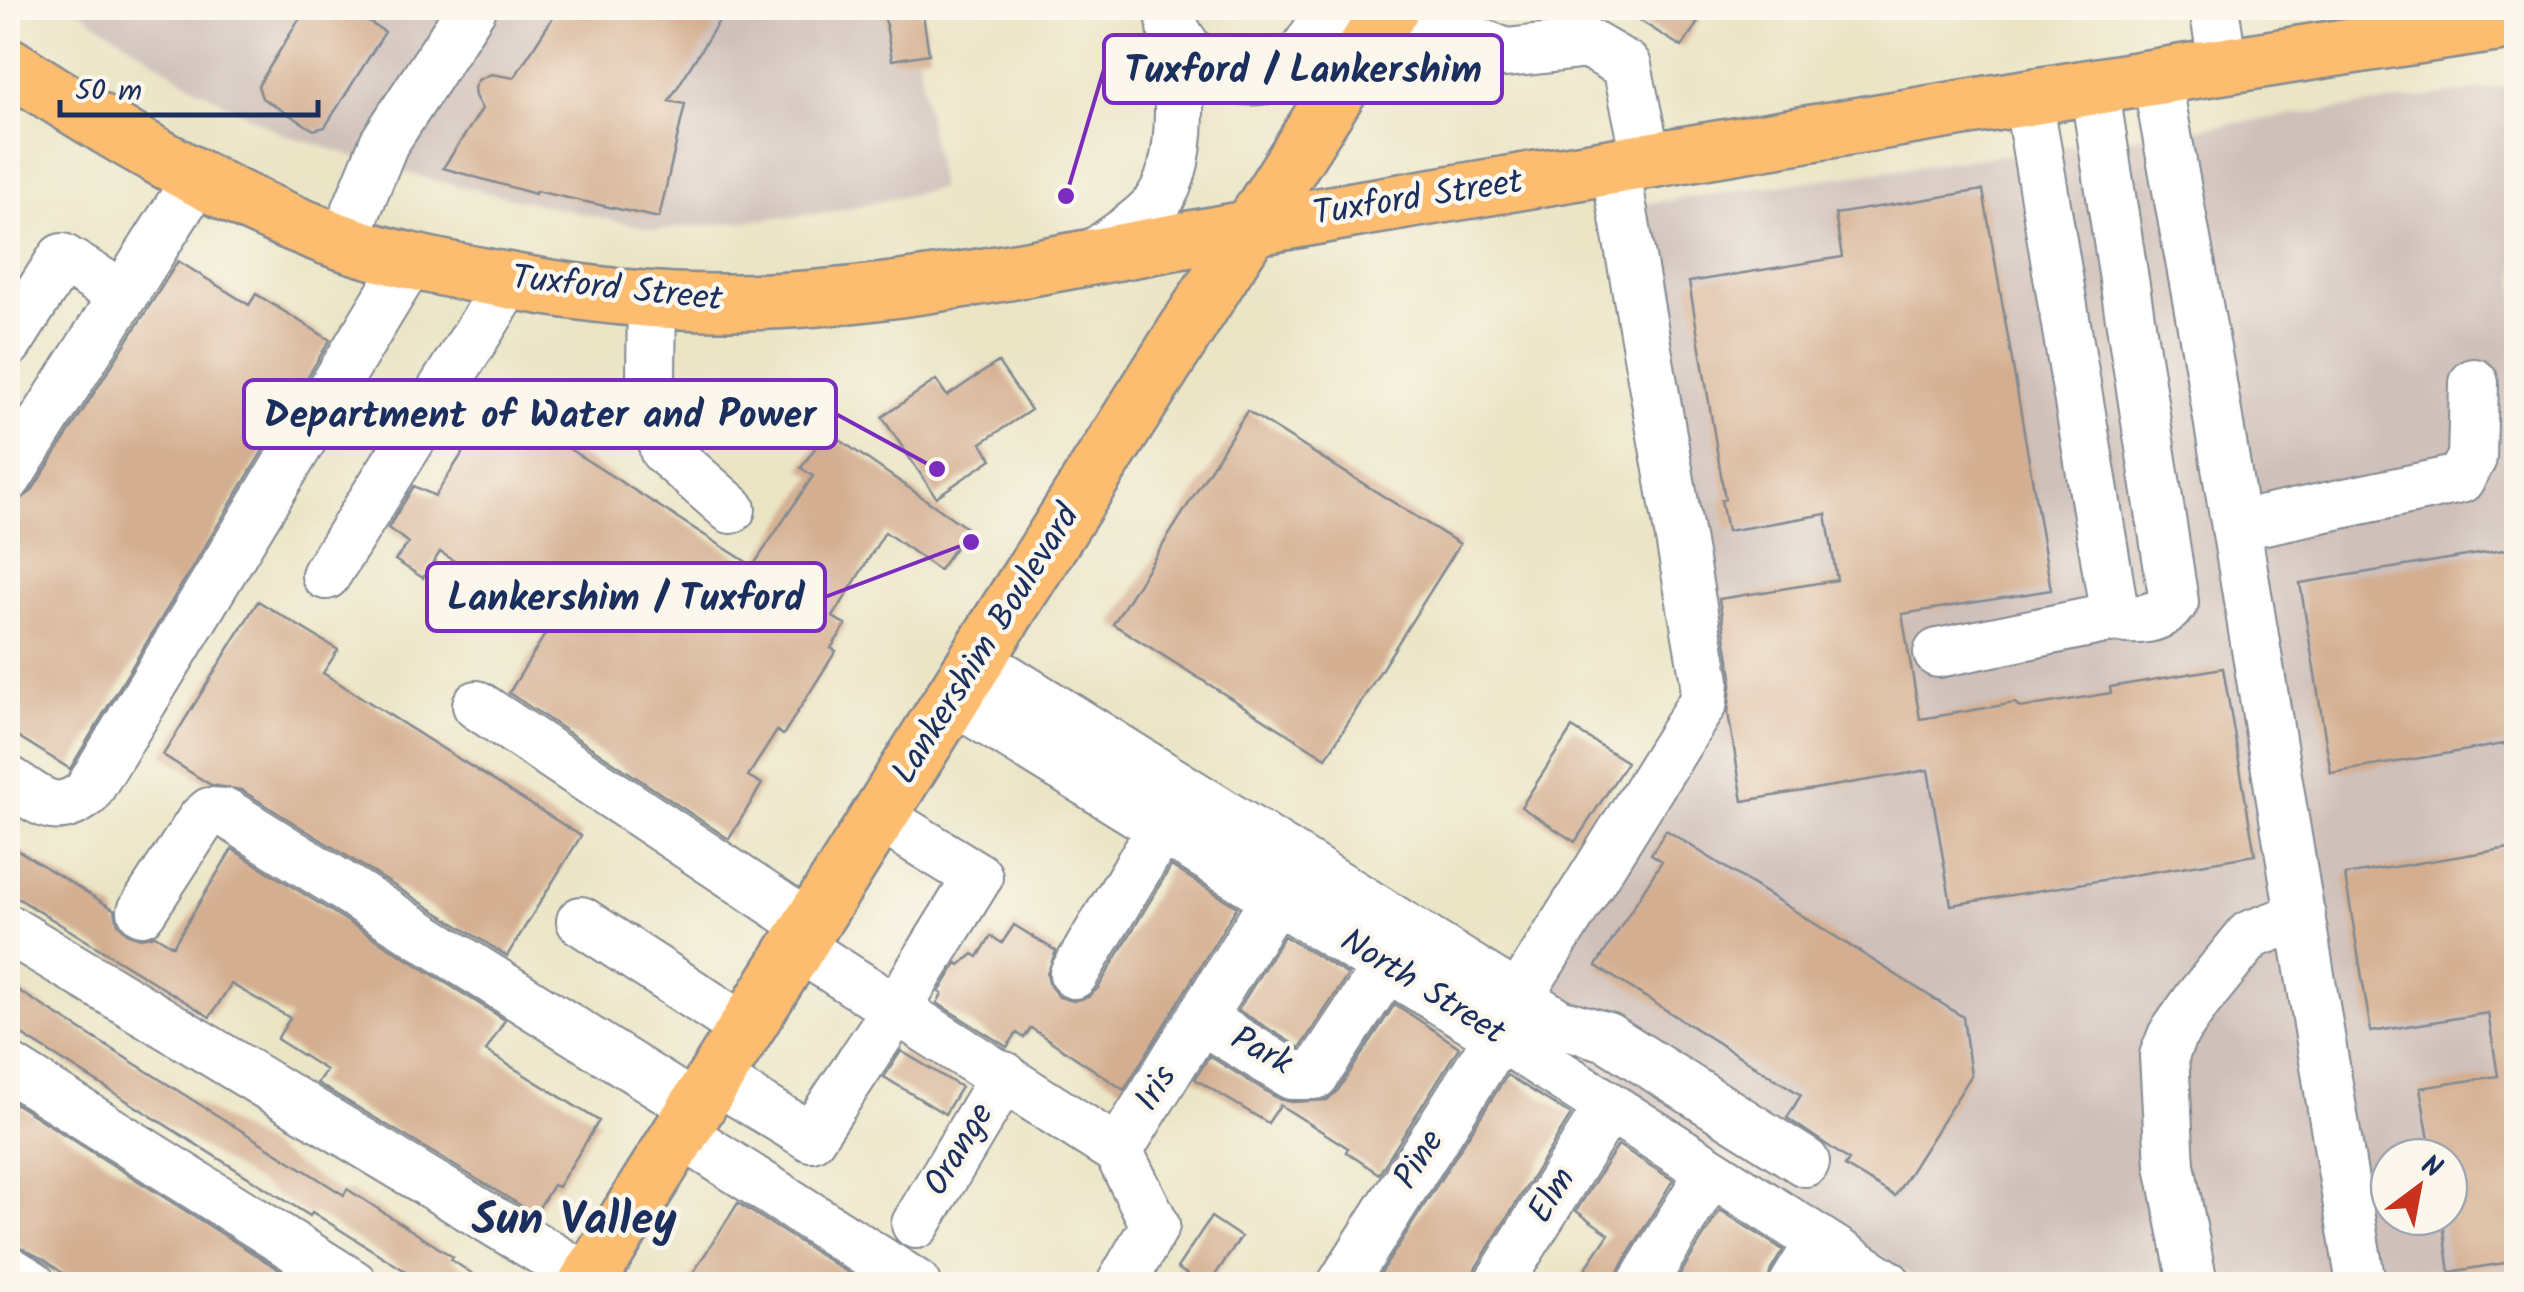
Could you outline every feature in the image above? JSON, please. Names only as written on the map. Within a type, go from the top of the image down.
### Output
[{"type":"main road","name":"Lankershim Boulevard","points":[[588,1282],[964,679],[1392,8]]},
{"type":"main road","name":"Tuxford Street","points":[[11,75],[198,178],[332,238],[510,281],[734,302],[938,284],[1254,226],[2156,75],[2516,20]]},
{"type":"street","points":[[332,238],[384,143],[472,8]]},
{"type":"street","points":[[1170,15],[1185,49],[1206,69],[1232,80],[1261,82],[1289,75],[1332,8]]},
{"type":"street","name":"Pine","points":[[1342,1284],[1703,702],[1705,681],[1631,164],[1627,66],[1588,44],[1506,53],[1392,8]]},
{"type":"street","points":[[2214,8],[2224,64]]},
{"type":"street","points":[[1088,258],[1153,208],[1169,175],[1178,138],[1180,96],[1170,15]]},
{"type":"street","points":[[2156,75],[2236,526],[2361,1284]]},
{"type":"street","points":[[1938,653],[2115,617],[2156,617],[2174,602],[2094,86]]},
{"type":"street","points":[[2028,97],[2115,617]]},
{"type":"street","points":[[8,478],[198,178]]},
{"type":"street","points":[[8,343],[62,258],[123,295]]},
{"type":"street","points":[[8,780],[53,808],[70,806],[87,793],[411,260]]},
{"type":"street","points":[[326,574],[510,281]]},
{"type":"street","points":[[652,297],[651,377],[664,450],[731,509]]},
{"type":"street","points":[[2236,526],[2460,480],[2472,458],[2474,383]]},
{"type":"street","points":[[964,679],[1508,1017],[1607,1036],[1805,1162]]},
{"type":"street","name":"North Street","points":[[964,679],[1160,829],[1387,967],[1508,1017],[1608,1108],[1886,1284]]},
{"type":"street","points":[[477,704],[804,936],[897,1008],[1118,1151]]},
{"type":"street","points":[[142,911],[202,819],[210,812],[226,813],[697,1106],[916,1284]]},
{"type":"street","points":[[697,1106],[811,1136],[897,1008],[978,877],[878,816]]},
{"type":"street","points":[[1074,974],[1160,829]]},
{"type":"street","name":"Iris","points":[[1121,1284],[1155,1225],[1118,1151],[1276,897]]},
{"type":"street","points":[[2194,1284],[2170,1165],[2164,1056],[2172,1036],[2198,999],[2250,935],[2300,916]]},
{"type":"street","points":[[581,920],[746,1028]]},
{"type":"street","points":[[8,929],[588,1282]]},
{"type":"street","name":"Park","points":[[1201,1019],[1292,1075],[1315,1074],[1387,967]]},
{"type":"street","name":"Orange","points":[[916,1224],[986,1064]]},
{"type":"street","points":[[8,1067],[353,1284]]},
{"type":"street","name":"Elm","points":[[1498,1284],[1608,1108]]},
{"type":"street","points":[[1642,1284],[1710,1173]]},
{"type":"street","points":[[1794,1284],[1820,1242]]},
{"type":"street","points":[[8,1270],[31,1284]]},
{"type":"shaded area","points":[[75,8],[909,8],[940,188],[825,213],[657,230],[432,180],[282,134],[192,85]]},
{"type":"shaded area","points":[[2516,85],[2516,1284],[1924,1284],[1515,1026],[1718,700],[1634,205]]},
{"type":"building","points":[[306,8],[345,8],[385,32],[325,127],[314,130],[262,98],[258,86]]},
{"type":"building","points":[[559,8],[727,8],[669,101],[685,104],[659,218],[536,191],[535,194],[443,168],[482,109],[475,96],[478,80],[491,74],[514,78]]},
{"type":"building","points":[[922,8],[929,54],[892,60],[884,13]]},
{"type":"building","points":[[1620,8],[1707,8],[1682,47]]},
{"type":"building","points":[[1983,190],[2051,590],[1902,614],[1920,719],[2015,703],[2020,708],[2111,693],[2110,687],[2223,668],[2255,855],[1951,905],[1928,770],[1743,801],[1728,713],[1732,677],[1719,599],[1837,580],[1826,514],[1727,531],[1689,282],[1842,257],[1835,214]]},
{"type":"building","points":[[178,261],[249,305],[256,294],[330,340],[70,769],[8,730],[8,514],[14,503],[31,492]]},
{"type":"building","points":[[998,362],[1031,410],[981,443],[992,459],[936,497],[882,417],[936,380],[947,396]]},
{"type":"building","points":[[1247,411],[1460,544],[1326,758],[1113,624]]},
{"type":"building","points":[[527,422],[753,566],[813,476],[801,468],[827,431],[968,529],[939,570],[885,532],[833,617],[846,625],[831,648],[836,651],[783,735],[777,731],[748,776],[762,784],[729,839],[509,693],[552,623],[440,552],[423,578],[395,560],[409,543],[388,528],[414,486],[435,496],[478,429],[509,449]]},
{"type":"building","points":[[2516,548],[2516,742],[2331,773],[2300,583]]},
{"type":"building","points":[[258,601],[338,650],[323,673],[581,836],[507,956],[241,790],[211,785],[163,755]]},
{"type":"building","points":[[1572,728],[1627,762],[1575,842],[1521,807]]},
{"type":"building","points":[[1666,830],[1963,1017],[1971,1076],[1895,1196],[1845,1166],[1849,1160],[1787,1118],[1801,1095],[1596,966],[1662,861],[1651,854]]},
{"type":"building","points":[[8,844],[115,910],[118,924],[128,934],[141,938],[155,935],[173,946],[232,849],[505,1020],[486,1051],[599,1121],[558,1187],[553,1185],[535,1214],[317,1083],[326,1070],[277,1039],[290,1018],[231,984],[210,1017],[8,892]]},
{"type":"building","points":[[2516,847],[2516,1261],[2450,1272],[2445,1237],[2469,1237],[2469,1137],[2429,1137],[2420,1088],[2498,1076],[2488,1013],[2371,1032],[2345,875]]},
{"type":"building","points":[[1171,866],[1237,907],[1124,1090],[1031,1028],[1024,1038],[1017,1033],[1007,1047],[937,1003],[942,994],[939,992],[957,963],[960,965],[973,954],[978,957],[991,936],[1002,943],[1014,925],[1056,951],[1047,974],[1059,997],[1073,1001],[1088,997],[1098,988]]},
{"type":"building","points":[[1284,936],[1348,975],[1300,1048],[1238,1010]]},
{"type":"building","points":[[8,984],[344,1195],[347,1189],[489,1284],[426,1284],[312,1212],[310,1216],[8,1026]]},
{"type":"building","points":[[1395,1004],[1459,1047],[1379,1174],[1346,1152],[1348,1148],[1280,1105],[1268,1123],[1195,1079],[1209,1056],[1279,1099],[1327,1100],[1338,1090]]},
{"type":"building","points":[[901,1051],[961,1087],[945,1114],[884,1077]]},
{"type":"building","points":[[1507,1075],[1571,1115],[1475,1269],[1471,1284],[1374,1284]]},
{"type":"building","points":[[8,1099],[302,1284],[77,1284],[45,1260],[8,1241]]},
{"type":"building","points":[[1618,1145],[1673,1180],[1619,1270],[1615,1284],[1575,1284],[1609,1234],[1576,1211]]},
{"type":"building","points":[[738,1203],[866,1284],[686,1284]]},
{"type":"building","points":[[1720,1210],[1783,1250],[1767,1284],[1674,1284]]},
{"type":"building","points":[[1211,1217],[1241,1237],[1209,1284],[1203,1284],[1177,1268]]},
{"type":"place","name":"Tuxford / Lankershim","points":[[1066,196]]},
{"type":"place","name":"Department of Water and Power","points":[[937,469]]},
{"type":"place","name":"Lankershim / Tuxford","points":[[971,542]]},
{"type":"district","name":"Sun Valley","points":[[574,1222]]}]
